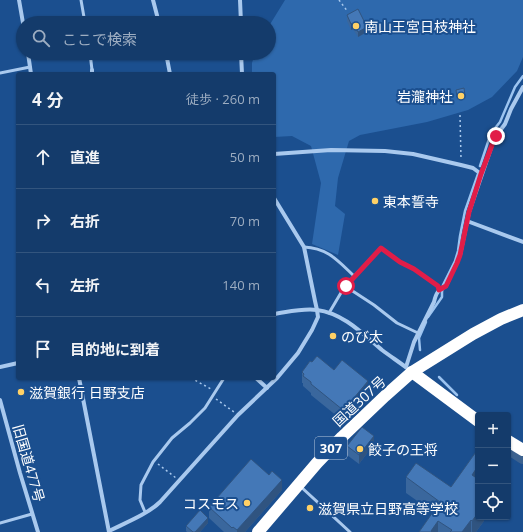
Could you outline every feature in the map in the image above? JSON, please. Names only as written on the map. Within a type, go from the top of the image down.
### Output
[{"type":"highway","name":"307","points":[[409,370],[472,334],[523,310]]},
{"type":"highway","points":[[409,370],[475,419]]},
{"type":"highway","name":"国道307号","points":[[258,532],[342,437],[385,396],[409,370]]},
{"type":"highway","points":[[511,443],[523,450]]},
{"type":"street","points":[[19,0],[22,16]]},
{"type":"street","points":[[153,0],[157,16]]},
{"type":"street","points":[[240,0],[240,16]]},
{"type":"street","points":[[29,60],[31,72]]},
{"type":"street","points":[[167,60],[170,72]]},
{"type":"street","points":[[241,60],[242,72]]},
{"type":"street","points":[[276,314],[301,310],[317,310],[329,313],[345,321],[409,370],[414,342],[434,302],[435,296],[446,286],[460,255],[469,212],[492,145],[496,136],[505,124],[523,86]]},
{"type":"street","points":[[276,154],[331,150],[385,151],[413,154],[461,164],[473,168],[481,174]]},
{"type":"street","points":[[276,201],[304,247],[318,317],[298,353],[276,379]]},
{"type":"street","points":[[467,221],[523,242]]},
{"type":"street","points":[[0,367],[16,363]]},
{"type":"street","points":[[79,380],[109,532],[156,506],[238,415],[275,380]]},
{"type":"street","points":[[258,380],[267,388]]},
{"type":"street","name":"旧国道477号","points":[[0,400],[38,532]]},
{"type":"lane","points":[[81,0],[83,16]]},
{"type":"lane","points":[[91,60],[92,72]]},
{"type":"lane","points":[[0,73],[30,67]]},
{"type":"lane","points":[[304,247],[314,248],[328,253],[354,276]]},
{"type":"lane","points":[[329,313],[354,276],[381,248],[400,262],[414,269],[441,289]]},
{"type":"lane","points":[[346,286],[397,323],[418,333]]},
{"type":"lane","points":[[145,512],[140,500],[140,485],[153,462],[172,438],[205,408],[223,380]]},
{"type":"lane","points":[[298,485],[350,532]]},
{"type":"lane","points":[[0,524],[32,514]]},
{"type":"path","points":[[339,0],[348,12]]},
{"type":"path","points":[[460,115],[461,164]]},
{"type":"path","points":[[195,380],[216,392]]},
{"type":"path","points":[[213,396],[238,415]]},
{"type":"path","points":[[153,462],[161,465],[179,480]]},
{"type":"shaded area","points":[[285,0],[523,0],[523,57],[517,71],[492,97],[468,110],[427,122],[360,135],[349,141],[338,178],[335,206],[345,214],[338,255],[312,244],[321,183],[311,146],[292,136],[276,137],[276,72],[252,72],[253,60],[276,60],[275,16]]},
{"type":"building","points":[[358,9],[367,27],[358,32],[353,23],[351,24],[347,15]]},
{"type":"building","name":"岩瀧神社","points":[[464,88],[465,96],[457,97],[456,90]]},
{"type":"building","points":[[317,356],[334,370],[342,360],[368,381],[346,410],[343,410],[303,376],[304,374],[302,372],[310,361],[312,362]]},
{"type":"building","points":[[362,427],[374,436],[359,455],[347,446]]},
{"type":"building","points":[[475,453],[475,470],[472,475],[475,477],[475,517],[462,532],[450,532],[452,530],[438,521],[431,531],[432,532],[419,532],[440,502],[406,477],[416,463],[451,487]]},
{"type":"building","name":"コスモス","points":[[251,459],[269,475],[272,471],[282,480],[237,530],[233,527],[232,528],[209,507]]},
{"type":"building","points":[[200,510],[208,518],[195,532],[193,532],[186,526]]},
{"type":"waterway","points":[[480,166],[492,132],[500,122],[515,87],[523,76]]},
{"type":"waterway","points":[[428,317],[442,297],[443,285],[455,261],[465,211],[478,174]]},
{"type":"waterway","points":[[420,350],[419,338],[426,322]]},
{"type":"waterway","points":[[439,377],[457,395]]},
{"type":"waterway","points":[[510,448],[523,457]]},
{"type":"place","name":"南山王宮日枝神社","points":[[356,26]]},
{"type":"place","name":"岩瀧神社","points":[[461,96]]},
{"type":"place","name":"東本誓寺","points":[[375,201]]},
{"type":"place","name":"のび太","points":[[333,336]]},
{"type":"place","name":"滋賀銀行 日野支店","points":[[21,392]]},
{"type":"place","name":"餃子の王将","points":[[360,449]]},
{"type":"place","name":"コスモス","points":[[247,503]]},
{"type":"place","name":"滋賀県立日野高等学校","points":[[310,508]]},
{"type":"route","points":[[346,286],[381,248],[438,286],[439,290],[446,286],[460,255],[469,212],[481,174],[496,136]]}]
